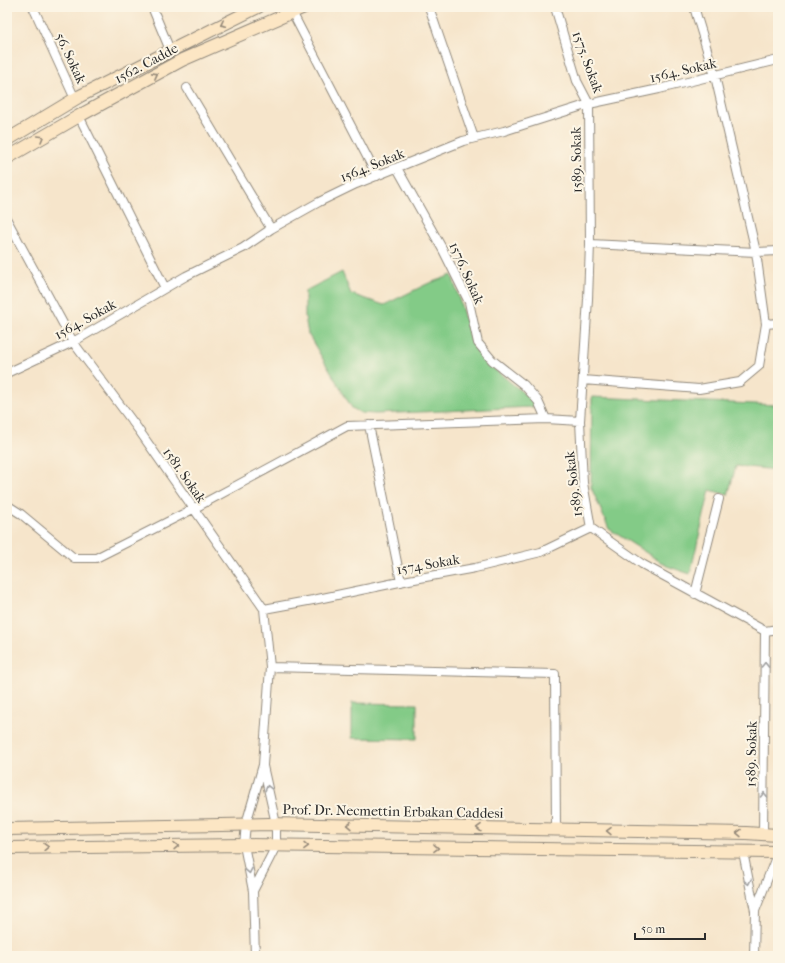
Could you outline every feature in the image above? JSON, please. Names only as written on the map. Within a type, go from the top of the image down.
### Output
[{"type":"main road","name":"1562. Cadde","points":[[7,140],[75,98],[258,7]]},
{"type":"main road","name":"1562. Cadde","points":[[7,158],[79,116],[182,60],[304,7]]},
{"type":"main road","name":"Prof. Dr. Necmettin Erbakan Caddesi","points":[[7,829],[276,824],[778,835]]},
{"type":"main road","points":[[7,848],[244,845],[778,852]]},
{"type":"street","name":"56. Sokak","points":[[33,7],[75,98]]},
{"type":"street","points":[[152,7],[170,50]]},
{"type":"street","points":[[429,7],[474,138]]},
{"type":"street","name":"1575. Sokak","points":[[555,7],[577,81],[589,104]]},
{"type":"street","points":[[583,380],[699,389],[740,382],[759,366],[766,324],[756,252],[715,76],[694,7]]},
{"type":"street","points":[[292,12],[377,176]]},
{"type":"street","name":"1564. Sokak","points":[[7,373],[73,342],[186,276],[243,248],[271,229],[325,199],[356,184],[463,141],[504,131],[589,104],[715,76],[778,60]]},
{"type":"street","points":[[187,88],[271,229]]},
{"type":"street","name":"1589. Sokak","points":[[589,104],[590,244],[580,421],[584,483],[591,528],[642,564],[766,631],[763,834]]},
{"type":"street","points":[[79,116],[165,288]]},
{"type":"street","name":"1576. Sokak","points":[[397,168],[443,250],[469,302],[478,343],[492,360],[524,385],[538,401],[546,419]]},
{"type":"street","name":"1581. Sokak","points":[[7,220],[73,342],[138,429],[264,609],[270,667],[263,765]]},
{"type":"street","points":[[590,244],[756,252],[778,251]]},
{"type":"street","points":[[766,324],[778,323]]},
{"type":"street","points":[[7,505],[21,514],[74,558],[96,558],[347,426],[546,419],[580,421]]},
{"type":"street","points":[[369,425],[401,582]]},
{"type":"street","points":[[695,594],[719,498]]},
{"type":"street","name":"1574 Sokak","points":[[264,609],[476,568],[541,552],[591,528]]},
{"type":"street","points":[[766,631],[778,629]]},
{"type":"street","points":[[270,667],[555,674],[556,830]]},
{"type":"street","points":[[253,891],[276,846],[276,824],[263,765]]},
{"type":"street","points":[[255,956],[253,891],[244,845],[246,824],[263,765]]},
{"type":"street","points":[[742,852],[755,911],[754,956]]},
{"type":"street","points":[[755,911],[778,852]]},
{"type":"green space","points":[[342,272],[351,294],[384,305],[427,284],[452,275],[472,343],[487,363],[533,401],[533,407],[375,414],[361,413],[352,408],[308,334],[305,317],[305,291]]},
{"type":"green space","points":[[592,397],[778,405],[778,470],[736,466],[728,495],[710,490],[690,574],[667,566],[609,529],[591,487]]},
{"type":"green space","points":[[352,703],[417,704],[417,739],[352,738]]}]
